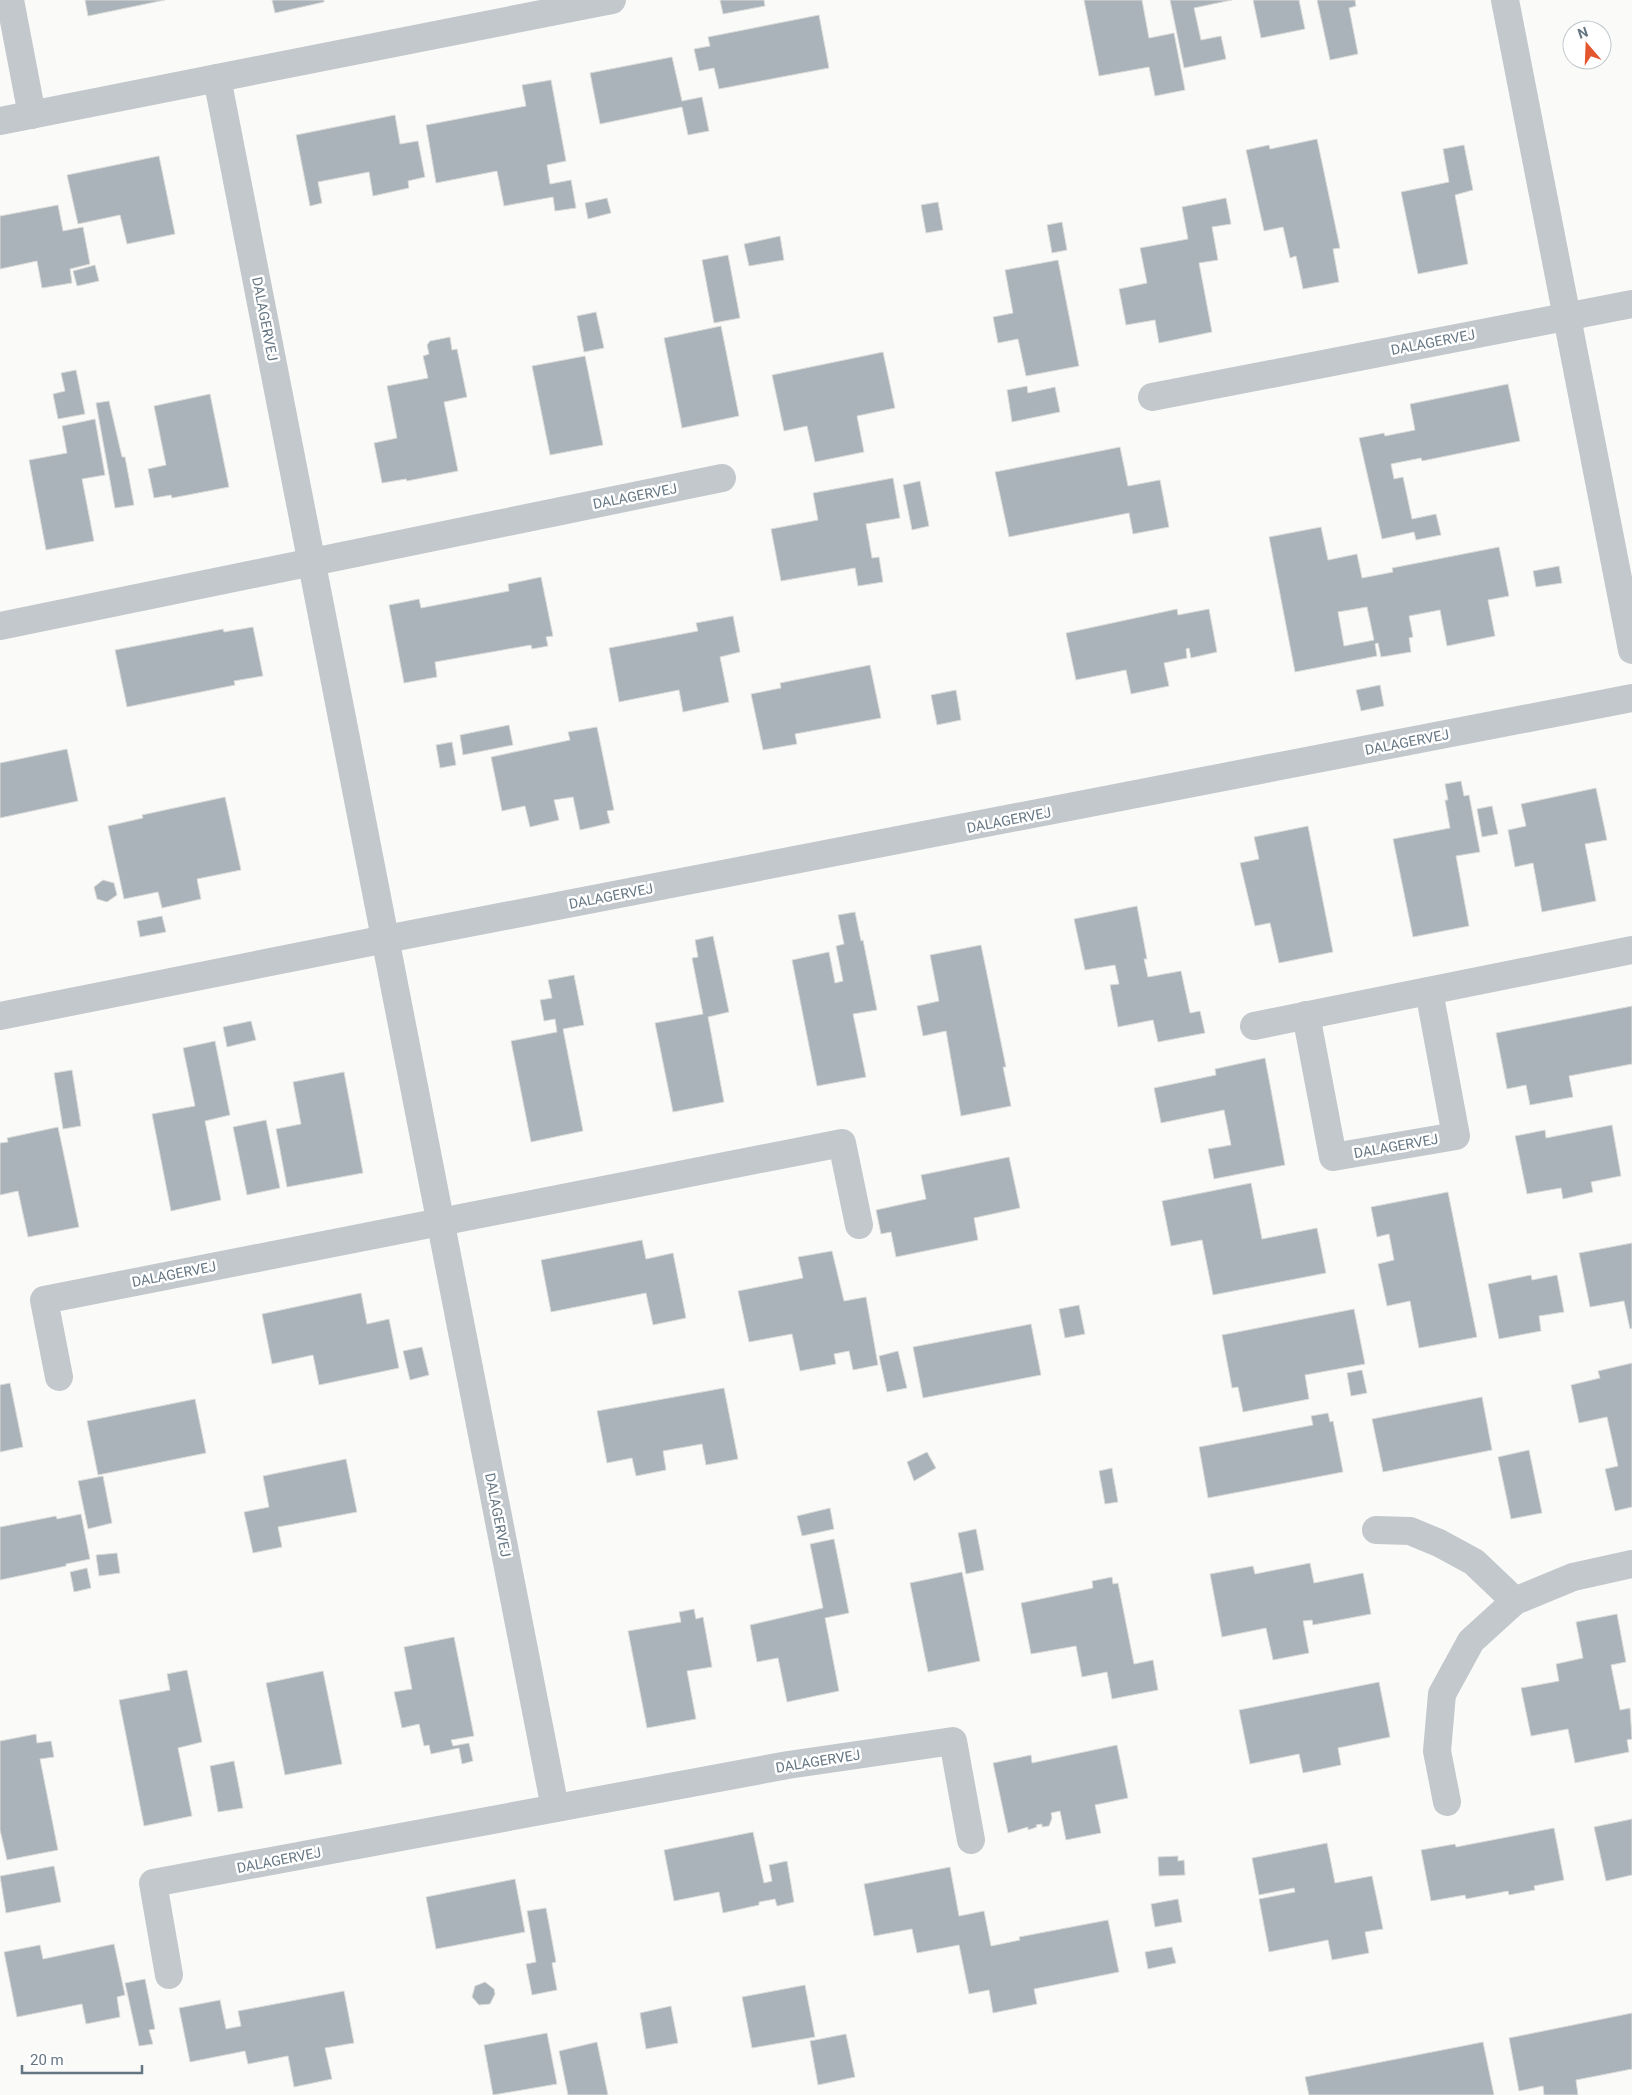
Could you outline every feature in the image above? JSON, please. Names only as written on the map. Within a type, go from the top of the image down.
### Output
[{"type":"street","points":[[10,0],[32,115]]},
{"type":"street","points":[[0,121],[612,0]]},
{"type":"street","points":[[1505,0],[1632,650]]},
{"type":"street","name":"DALAGERVEJ","points":[[218,78],[555,1808]]},
{"type":"street","name":"DALAGERVEJ","points":[[1152,397],[1632,304]]},
{"type":"street","name":"DALAGERVEJ","points":[[0,626],[722,478]]},
{"type":"street","name":"DALAGERVEJ","points":[[0,1016],[386,939],[1632,698]]},
{"type":"street","points":[[1254,1026],[1632,950]]},
{"type":"street","name":"DALAGERVEJ","points":[[1306,1015],[1333,1157],[1456,1136],[1429,991]]},
{"type":"street","name":"DALAGERVEJ","points":[[59,1377],[44,1300],[842,1142],[858,1225]]},
{"type":"street","points":[[1376,1530],[1410,1531],[1440,1543],[1474,1562],[1515,1601]]},
{"type":"street","points":[[1447,1802],[1437,1751],[1442,1694],[1471,1641],[1515,1601],[1573,1577],[1632,1564]]},
{"type":"street","name":"DALAGERVEJ","points":[[169,1975],[153,1883],[788,1765],[953,1740],[971,1840]]},
{"type":"building","points":[[85,0],[165,0],[88,16]]},
{"type":"building","points":[[272,0],[324,0],[324,2],[275,13]]},
{"type":"building","points":[[720,0],[764,0],[765,6],[723,14]]},
{"type":"building","points":[[1084,0],[1142,0],[1149,38],[1174,33],[1185,90],[1155,96],[1149,67],[1099,76]]},
{"type":"building","points":[[1170,0],[1232,0],[1194,8],[1201,40],[1221,36],[1226,59],[1184,68]]},
{"type":"building","points":[[1253,0],[1299,0],[1305,29],[1261,38]]},
{"type":"building","points":[[1317,0],[1355,0],[1356,6],[1349,8],[1358,54],[1330,60]]},
{"type":"building","points":[[819,15],[829,68],[719,89],[714,68],[699,71],[694,49],[710,46],[708,37]]},
{"type":"building","points":[[672,57],[682,101],[702,97],[709,131],[688,135],[682,107],[600,124],[590,73]]},
{"type":"building","points":[[551,80],[566,161],[547,165],[550,184],[571,180],[576,208],[555,211],[553,197],[504,206],[497,171],[436,183],[426,125],[526,106],[522,85]]},
{"type":"building","points":[[395,115],[400,144],[418,141],[425,177],[408,181],[409,188],[373,196],[369,172],[318,182],[322,203],[310,206],[296,135]]},
{"type":"building","points":[[1317,139],[1340,248],[1333,249],[1339,282],[1303,289],[1296,256],[1290,258],[1283,227],[1264,231],[1246,150],[1269,145],[1270,149]]},
{"type":"building","points":[[1464,145],[1473,190],[1455,195],[1468,264],[1418,274],[1401,192],[1449,182],[1443,149]]},
{"type":"building","points":[[159,156],[175,234],[127,244],[120,215],[78,224],[67,175]]},
{"type":"building","points":[[607,198],[611,213],[588,219],[585,203]]},
{"type":"building","points":[[1226,198],[1231,224],[1212,227],[1218,260],[1199,263],[1212,332],[1159,343],[1155,320],[1126,325],[1119,289],[1147,283],[1140,248],[1188,239],[1182,207]]},
{"type":"building","points":[[938,202],[943,230],[926,233],[921,205]]},
{"type":"building","points":[[58,205],[63,231],[83,227],[90,264],[70,269],[72,283],[42,288],[37,261],[0,269],[0,216]]},
{"type":"building","points":[[1062,222],[1067,250],[1052,253],[1047,225]]},
{"type":"building","points":[[780,236],[784,260],[749,266],[744,244]]},
{"type":"building","points":[[728,255],[740,318],[714,323],[702,260]]},
{"type":"building","points":[[1058,260],[1079,366],[1026,376],[1018,339],[998,343],[993,317],[1013,313],[1005,270]]},
{"type":"building","points":[[95,265],[99,281],[77,286],[73,271]]},
{"type":"building","points":[[596,312],[604,348],[584,352],[577,316]]},
{"type":"building","points":[[721,326],[739,416],[682,428],[664,338]]},
{"type":"building","points":[[450,337],[452,350],[457,349],[467,397],[444,402],[458,471],[407,481],[406,479],[382,483],[374,443],[397,438],[387,386],[428,378],[423,356],[429,354],[427,345],[430,341]]},
{"type":"building","points":[[883,352],[895,408],[857,416],[864,452],[815,462],[807,426],[784,431],[772,375]]},
{"type":"building","points":[[585,356],[603,445],[550,455],[532,366]]},
{"type":"building","points":[[76,370],[85,414],[58,419],[53,394],[65,391],[61,373]]},
{"type":"building","points":[[1508,384],[1520,441],[1422,461],[1421,458],[1391,464],[1394,479],[1403,477],[1412,519],[1436,514],[1441,535],[1416,540],[1414,532],[1382,539],[1359,438],[1384,433],[1385,436],[1415,430],[1410,404]]},
{"type":"building","points":[[1027,386],[1028,393],[1055,387],[1060,412],[1012,422],[1007,390]]},
{"type":"building","points":[[210,394],[229,487],[172,498],[171,495],[154,498],[148,469],[166,465],[154,406]]},
{"type":"building","points":[[109,401],[122,457],[125,457],[134,505],[115,508],[96,403]]},
{"type":"building","points":[[95,419],[105,475],[82,479],[94,541],[46,550],[29,460],[67,453],[62,426]]},
{"type":"building","points":[[1120,447],[1128,486],[1160,480],[1169,527],[1133,534],[1129,513],[1009,537],[995,472]]},
{"type":"building","points":[[893,478],[900,518],[866,524],[872,558],[879,557],[883,582],[858,586],[855,568],[781,581],[771,529],[818,520],[813,493]]},
{"type":"building","points":[[920,481],[929,526],[912,530],[903,485]]},
{"type":"building","points":[[1321,527],[1328,560],[1357,554],[1362,578],[1393,572],[1392,568],[1499,547],[1509,596],[1488,600],[1495,636],[1447,646],[1440,610],[1409,616],[1413,637],[1409,638],[1411,652],[1381,657],[1378,643],[1375,644],[1377,656],[1295,672],[1269,537]],"holes":[[[1367,607],[1374,640],[1344,646],[1338,612]]]},
{"type":"building","points":[[1559,566],[1562,583],[1536,587],[1533,571]]},
{"type":"building","points":[[541,577],[553,636],[546,637],[548,646],[532,649],[531,645],[435,662],[437,677],[404,683],[389,605],[419,599],[421,608],[509,591],[508,584]]},
{"type":"building","points":[[1177,609],[1178,615],[1209,609],[1217,652],[1191,658],[1189,648],[1186,649],[1187,658],[1164,663],[1169,686],[1131,694],[1126,670],[1076,680],[1066,633]]},
{"type":"building","points":[[733,616],[740,652],[720,657],[729,702],[683,712],[679,690],[619,702],[609,648],[698,631],[696,623]]},
{"type":"building","points":[[253,627],[263,676],[234,681],[235,685],[127,707],[115,650],[223,629],[224,632]]},
{"type":"building","points":[[870,665],[881,718],[795,734],[797,744],[763,750],[751,694],[781,688],[780,683]]},
{"type":"building","points":[[1380,685],[1384,706],[1361,711],[1356,690]]},
{"type":"building","points":[[956,690],[961,720],[937,725],[931,695]]},
{"type":"building","points":[[509,725],[513,745],[463,755],[460,735]]},
{"type":"building","points":[[597,727],[614,810],[607,811],[610,823],[580,830],[573,797],[554,800],[559,820],[530,827],[525,806],[502,811],[491,757],[570,740],[568,732]]},
{"type":"building","points":[[452,742],[456,765],[440,768],[436,745]]},
{"type":"building","points":[[67,749],[78,801],[0,818],[0,763]]},
{"type":"building","points":[[1461,781],[1464,796],[1469,795],[1480,852],[1456,856],[1469,926],[1413,937],[1393,839],[1450,828],[1445,800],[1448,800],[1445,784]]},
{"type":"building","points":[[1596,788],[1607,840],[1585,844],[1596,901],[1542,912],[1533,863],[1515,867],[1508,830],[1526,826],[1521,804]]},
{"type":"building","points":[[225,797],[241,870],[197,879],[201,899],[162,908],[158,892],[124,899],[108,826],[143,818],[142,815]]},
{"type":"building","points":[[1492,806],[1498,834],[1482,837],[1477,809]]},
{"type":"building","points":[[1308,826],[1333,952],[1279,963],[1270,923],[1255,926],[1240,863],[1259,859],[1254,837]]},
{"type":"building","points":[[103,880],[114,883],[117,895],[107,902],[97,899],[94,887]]},
{"type":"building","points":[[1137,906],[1147,959],[1144,959],[1148,977],[1181,971],[1190,1013],[1200,1011],[1205,1033],[1158,1042],[1153,1020],[1118,1027],[1110,985],[1119,984],[1115,965],[1085,970],[1074,919]]},
{"type":"building","points":[[855,912],[861,941],[863,940],[877,1010],[853,1014],[866,1077],[817,1086],[792,960],[829,952],[835,983],[843,981],[836,946],[844,944],[838,915]]},
{"type":"building","points":[[162,916],[166,932],[140,937],[137,921]]},
{"type":"building","points":[[713,936],[729,1012],[708,1017],[724,1102],[673,1112],[655,1023],[703,1014],[692,958],[698,957],[695,940]]},
{"type":"building","points":[[981,945],[1006,1067],[1003,1067],[1011,1106],[961,1116],[946,1031],[923,1036],[917,1006],[939,1001],[930,955]]},
{"type":"building","points":[[574,975],[584,1025],[563,1029],[583,1131],[531,1142],[511,1041],[557,1032],[555,1019],[544,1021],[540,1000],[552,998],[548,980]]},
{"type":"building","points":[[1632,1006],[1632,1064],[1569,1076],[1573,1097],[1530,1105],[1526,1085],[1507,1089],[1496,1033]]},
{"type":"building","points":[[251,1021],[256,1040],[227,1047],[223,1027]]},
{"type":"building","points":[[215,1041],[230,1115],[205,1121],[221,1200],[171,1211],[152,1114],[195,1106],[183,1048]]},
{"type":"building","points":[[1265,1058],[1285,1165],[1214,1179],[1208,1149],[1231,1145],[1224,1110],[1161,1123],[1154,1088],[1216,1075],[1215,1069]]},
{"type":"building","points":[[72,1070],[81,1126],[63,1129],[54,1073]]},
{"type":"building","points":[[344,1072],[363,1173],[287,1187],[276,1129],[301,1124],[293,1082]]},
{"type":"building","points":[[266,1120],[280,1188],[247,1195],[233,1127]]},
{"type":"building","points":[[1612,1125],[1621,1176],[1591,1182],[1593,1192],[1563,1199],[1561,1188],[1527,1194],[1515,1136],[1545,1130],[1546,1138]]},
{"type":"building","points":[[58,1127],[79,1227],[28,1237],[18,1191],[0,1195],[0,1143],[8,1142],[7,1138]]},
{"type":"building","points":[[1009,1157],[1020,1208],[974,1218],[978,1240],[896,1257],[891,1232],[881,1234],[876,1210],[926,1199],[921,1175]]},
{"type":"building","points":[[1251,1183],[1262,1239],[1317,1228],[1326,1273],[1213,1295],[1202,1240],[1171,1246],[1162,1201]]},
{"type":"building","points":[[1448,1192],[1477,1337],[1419,1348],[1410,1301],[1387,1306],[1378,1264],[1394,1260],[1389,1234],[1377,1237],[1371,1207]]},
{"type":"building","points":[[642,1240],[646,1259],[673,1253],[686,1318],[653,1325],[646,1293],[551,1312],[541,1260]]},
{"type":"building","points":[[1632,1243],[1632,1328],[1630,1329],[1624,1301],[1590,1307],[1579,1253]]},
{"type":"building","points":[[832,1251],[844,1301],[866,1297],[878,1365],[853,1370],[849,1351],[834,1354],[836,1364],[800,1371],[792,1334],[749,1342],[738,1291],[803,1278],[798,1257]]},
{"type":"building","points":[[1531,1275],[1532,1280],[1557,1275],[1564,1312],[1539,1316],[1541,1331],[1499,1339],[1488,1284]]},
{"type":"building","points":[[361,1293],[367,1324],[389,1319],[399,1368],[319,1385],[313,1355],[272,1364],[262,1314]]},
{"type":"building","points":[[1079,1305],[1085,1334],[1065,1338],[1059,1309]]},
{"type":"building","points":[[1354,1309],[1365,1364],[1305,1375],[1309,1399],[1243,1412],[1238,1387],[1232,1388],[1222,1335]]},
{"type":"building","points":[[1031,1324],[1041,1375],[923,1398],[913,1347]]},
{"type":"building","points":[[422,1347],[429,1375],[410,1380],[403,1351]]},
{"type":"building","points":[[898,1351],[907,1388],[887,1392],[879,1356]]},
{"type":"building","points":[[1632,1363],[1632,1507],[1615,1511],[1605,1469],[1618,1466],[1607,1417],[1579,1423],[1571,1385],[1600,1378],[1598,1371]]},
{"type":"building","points":[[1362,1370],[1367,1393],[1351,1396],[1347,1373]]},
{"type":"building","points":[[10,1383],[23,1447],[0,1452],[0,1385]]},
{"type":"building","points":[[724,1388],[738,1459],[706,1465],[702,1444],[663,1451],[666,1470],[636,1476],[632,1458],[607,1463],[597,1411]]},
{"type":"building","points":[[1482,1397],[1492,1450],[1383,1472],[1372,1419]]},
{"type":"building","points":[[195,1399],[206,1453],[98,1475],[87,1421]]},
{"type":"building","points":[[1328,1413],[1330,1422],[1333,1421],[1343,1472],[1208,1498],[1199,1447],[1313,1425],[1311,1416]]},
{"type":"building","points":[[1529,1450],[1542,1513],[1511,1519],[1498,1457]]},
{"type":"building","points":[[927,1452],[936,1468],[914,1481],[907,1462]]},
{"type":"building","points":[[346,1459],[357,1512],[278,1527],[282,1547],[253,1553],[244,1512],[269,1507],[263,1476]]},
{"type":"building","points":[[1112,1468],[1118,1502],[1105,1504],[1099,1471]]},
{"type":"building","points":[[103,1476],[112,1523],[88,1529],[78,1481]]},
{"type":"building","points":[[830,1508],[834,1529],[802,1536],[797,1516]]},
{"type":"building","points":[[81,1514],[90,1559],[0,1580],[0,1527],[56,1516],[57,1519]]},
{"type":"building","points":[[976,1529],[984,1570],[966,1574],[958,1533]]},
{"type":"building","points":[[834,1539],[849,1613],[825,1618],[839,1691],[787,1702],[778,1658],[757,1662],[750,1625],[823,1608],[810,1544]]},
{"type":"building","points":[[117,1553],[120,1573],[99,1576],[96,1555]]},
{"type":"building","points":[[1310,1563],[1314,1583],[1363,1573],[1371,1614],[1313,1625],[1312,1620],[1303,1621],[1309,1653],[1273,1660],[1266,1628],[1222,1637],[1210,1574],[1253,1566],[1255,1574]]},
{"type":"building","points":[[87,1568],[91,1588],[74,1592],[70,1572]]},
{"type":"building","points":[[962,1572],[980,1661],[928,1672],[910,1583]]},
{"type":"building","points":[[1112,1577],[1113,1584],[1118,1583],[1134,1664],[1153,1660],[1158,1690],[1112,1699],[1107,1672],[1082,1677],[1076,1646],[1031,1654],[1021,1603],[1093,1588],[1092,1581]]},
{"type":"building","points":[[694,1609],[696,1619],[703,1617],[712,1667],[687,1671],[696,1719],[647,1728],[628,1631],[681,1622],[679,1612]]},
{"type":"building","points":[[1617,1614],[1626,1662],[1611,1665],[1620,1710],[1630,1708],[1632,1739],[1627,1740],[1629,1752],[1575,1763],[1568,1729],[1531,1736],[1521,1688],[1559,1681],[1556,1664],[1583,1658],[1576,1622]]},
{"type":"building","points":[[454,1637],[474,1736],[451,1740],[453,1746],[469,1743],[473,1761],[462,1764],[459,1748],[431,1754],[429,1745],[424,1746],[419,1724],[402,1728],[394,1692],[412,1689],[404,1647]]},
{"type":"building","points":[[187,1670],[202,1742],[178,1748],[192,1816],[144,1826],[119,1700],[170,1690],[167,1674]]},
{"type":"building","points":[[323,1671],[342,1764],[285,1775],[266,1683]]},
{"type":"building","points":[[1379,1682],[1390,1737],[1338,1748],[1341,1765],[1303,1773],[1299,1754],[1250,1764],[1239,1710]]},
{"type":"building","points":[[36,1734],[37,1743],[51,1741],[54,1757],[40,1759],[58,1850],[7,1860],[0,1830],[0,1741]]},
{"type":"building","points":[[1117,1745],[1128,1798],[1095,1805],[1101,1833],[1066,1840],[1060,1811],[1051,1813],[1052,1818],[1049,1826],[1042,1827],[1042,1824],[1036,1825],[1037,1827],[1028,1830],[1028,1827],[1008,1833],[993,1763],[1031,1755],[1032,1763]]},
{"type":"building","points":[[234,1761],[243,1808],[218,1812],[210,1766]]},
{"type":"building","points":[[1632,1819],[1632,1875],[1606,1881],[1594,1827]]},
{"type":"building","points":[[1554,1828],[1564,1880],[1534,1886],[1535,1890],[1509,1895],[1508,1891],[1466,1899],[1465,1895],[1431,1901],[1421,1850],[1455,1844],[1456,1847]]},
{"type":"building","points":[[753,1832],[764,1883],[772,1881],[769,1865],[787,1861],[794,1902],[777,1906],[775,1899],[759,1902],[759,1905],[723,1913],[719,1892],[674,1901],[664,1850]]},
{"type":"building","points":[[1327,1843],[1335,1883],[1372,1876],[1383,1929],[1365,1932],[1369,1953],[1332,1960],[1328,1940],[1269,1952],[1259,1899],[1295,1892],[1294,1888],[1259,1895],[1252,1858]]},
{"type":"building","points":[[1178,1856],[1178,1861],[1184,1860],[1185,1875],[1159,1876],[1158,1857]]},
{"type":"building","points":[[54,1866],[61,1902],[6,1913],[0,1876]]},
{"type":"building","points":[[950,1867],[959,1916],[984,1911],[991,1946],[1020,1940],[1019,1937],[1108,1920],[1119,1972],[1034,1989],[1037,2004],[993,2013],[989,1990],[969,1994],[959,1945],[917,1953],[912,1929],[874,1936],[864,1884]]},
{"type":"building","points":[[515,1879],[525,1932],[436,1949],[426,1897]]},
{"type":"building","points":[[1178,1899],[1182,1922],[1155,1927],[1151,1904]]},
{"type":"building","points":[[546,1908],[556,1962],[552,1963],[557,1990],[532,1995],[526,1964],[536,1962],[527,1911]]},
{"type":"building","points":[[114,1944],[125,1995],[117,1997],[120,2017],[86,2024],[82,2004],[17,2017],[4,1952],[40,1945],[43,1959]]},
{"type":"building","points":[[1172,1947],[1176,1963],[1148,1969],[1145,1952]]},
{"type":"building","points":[[145,1979],[155,2029],[149,2030],[153,2044],[139,2046],[125,1983]]},
{"type":"building","points":[[485,1982],[494,1989],[495,1994],[490,2004],[479,2005],[472,1997],[475,1986]]},
{"type":"building","points":[[805,1985],[815,2037],[752,2048],[742,1997]]},
{"type":"building","points":[[344,1991],[354,2043],[325,2048],[332,2079],[294,2087],[288,2056],[248,2064],[245,2051],[190,2062],[179,2008],[220,2000],[226,2029],[241,2026],[238,2011]]},
{"type":"building","points":[[671,2006],[678,2043],[646,2049],[640,2013]]},
{"type":"building","points":[[1632,2013],[1632,2069],[1576,2080],[1578,2095],[1544,2095],[1543,2086],[1519,2091],[1509,2038]]},
{"type":"building","points":[[547,2033],[557,2084],[493,2095],[484,2045]]},
{"type":"building","points":[[846,2034],[855,2077],[818,2085],[810,2041]]},
{"type":"building","points":[[597,2042],[608,2095],[568,2095],[559,2051]]},
{"type":"building","points":[[1483,2042],[1494,2095],[1309,2095],[1305,2077]]}]
